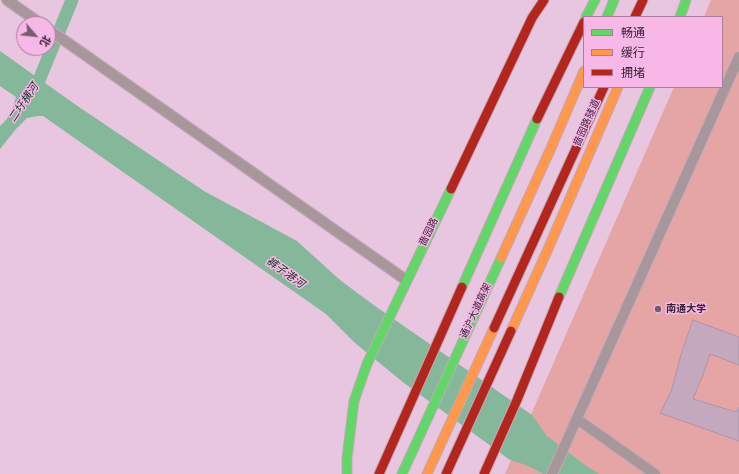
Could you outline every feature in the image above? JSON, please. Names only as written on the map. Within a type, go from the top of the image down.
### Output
[{"type":"main road","name":"啬园路","points":[[347,474],[347,458],[354,401],[367,364],[532,18],[544,0]]},
{"type":"main road","points":[[587,16],[595,0]]},
{"type":"main road","points":[[607,16],[614,0]]},
{"type":"main road","points":[[635,16],[643,0]]},
{"type":"main road","points":[[680,16],[686,0]]},
{"type":"main road","points":[[379,474],[526,143],[583,24]]},
{"type":"main road","name":"通沪大道高架","points":[[402,474],[551,148],[583,73]]},
{"type":"main road","name":"啬园路隧道","points":[[427,474],[604,88]]},
{"type":"main road","points":[[446,474],[548,249],[618,88]]},
{"type":"main road","points":[[484,474],[518,400],[566,280],[650,88]]},
{"type":"street","points":[[7,0],[30,16]]},
{"type":"street","points":[[56,35],[406,280]]},
{"type":"street","points":[[552,474],[739,57]]},
{"type":"street","points":[[577,419],[655,474]]},
{"type":"shaded area","name":"南通大学","points":[[711,0],[739,0],[739,474],[505,474],[674,88],[723,88],[723,16],[704,16]]},
{"type":"water","name":"裤子港河","points":[[0,51],[76,105],[204,191],[297,241],[340,280],[375,306],[532,415],[547,436],[589,468],[600,474],[544,474],[526,465],[510,460],[404,383],[355,343],[326,314],[43,116],[27,118],[0,149],[0,126],[12,111],[16,97],[0,86]]},
{"type":"building","points":[[693,320],[739,337],[739,365],[710,354],[693,399],[736,412],[739,407],[739,441],[660,413],[671,392],[682,351]]},
{"type":"waterway","name":"二圩横河","points":[[32,94],[72,0]]},
{"type":"traffic: fast","points":[[587,16],[595,0]]},
{"type":"traffic: fast","points":[[607,16],[614,0]]},
{"type":"traffic: fast","points":[[680,16],[686,0]]},
{"type":"traffic: fast","points":[[559,297],[650,88]]},
{"type":"traffic: fast","points":[[462,287],[537,119]]},
{"type":"traffic: fast","points":[[347,474],[347,458],[354,401],[367,364],[451,189]]},
{"type":"traffic: fast","points":[[402,474],[501,258]]},
{"type":"traffic: slow","points":[[501,258],[583,73]]},
{"type":"traffic: slow","points":[[511,331],[618,88]]},
{"type":"traffic: slow","points":[[427,474],[494,328]]},
{"type":"traffic: jam","points":[[451,189],[532,18],[544,0]]},
{"type":"traffic: jam","points":[[635,16],[643,0]]},
{"type":"traffic: jam","points":[[537,119],[583,24]]},
{"type":"traffic: jam","points":[[494,328],[604,88]]},
{"type":"traffic: jam","points":[[379,474],[462,287]]},
{"type":"traffic: jam","points":[[484,474],[517,400],[559,297]]},
{"type":"traffic: jam","points":[[446,474],[511,331]]},
{"type":"place","name":"南通大学","points":[[658,309]]}]
